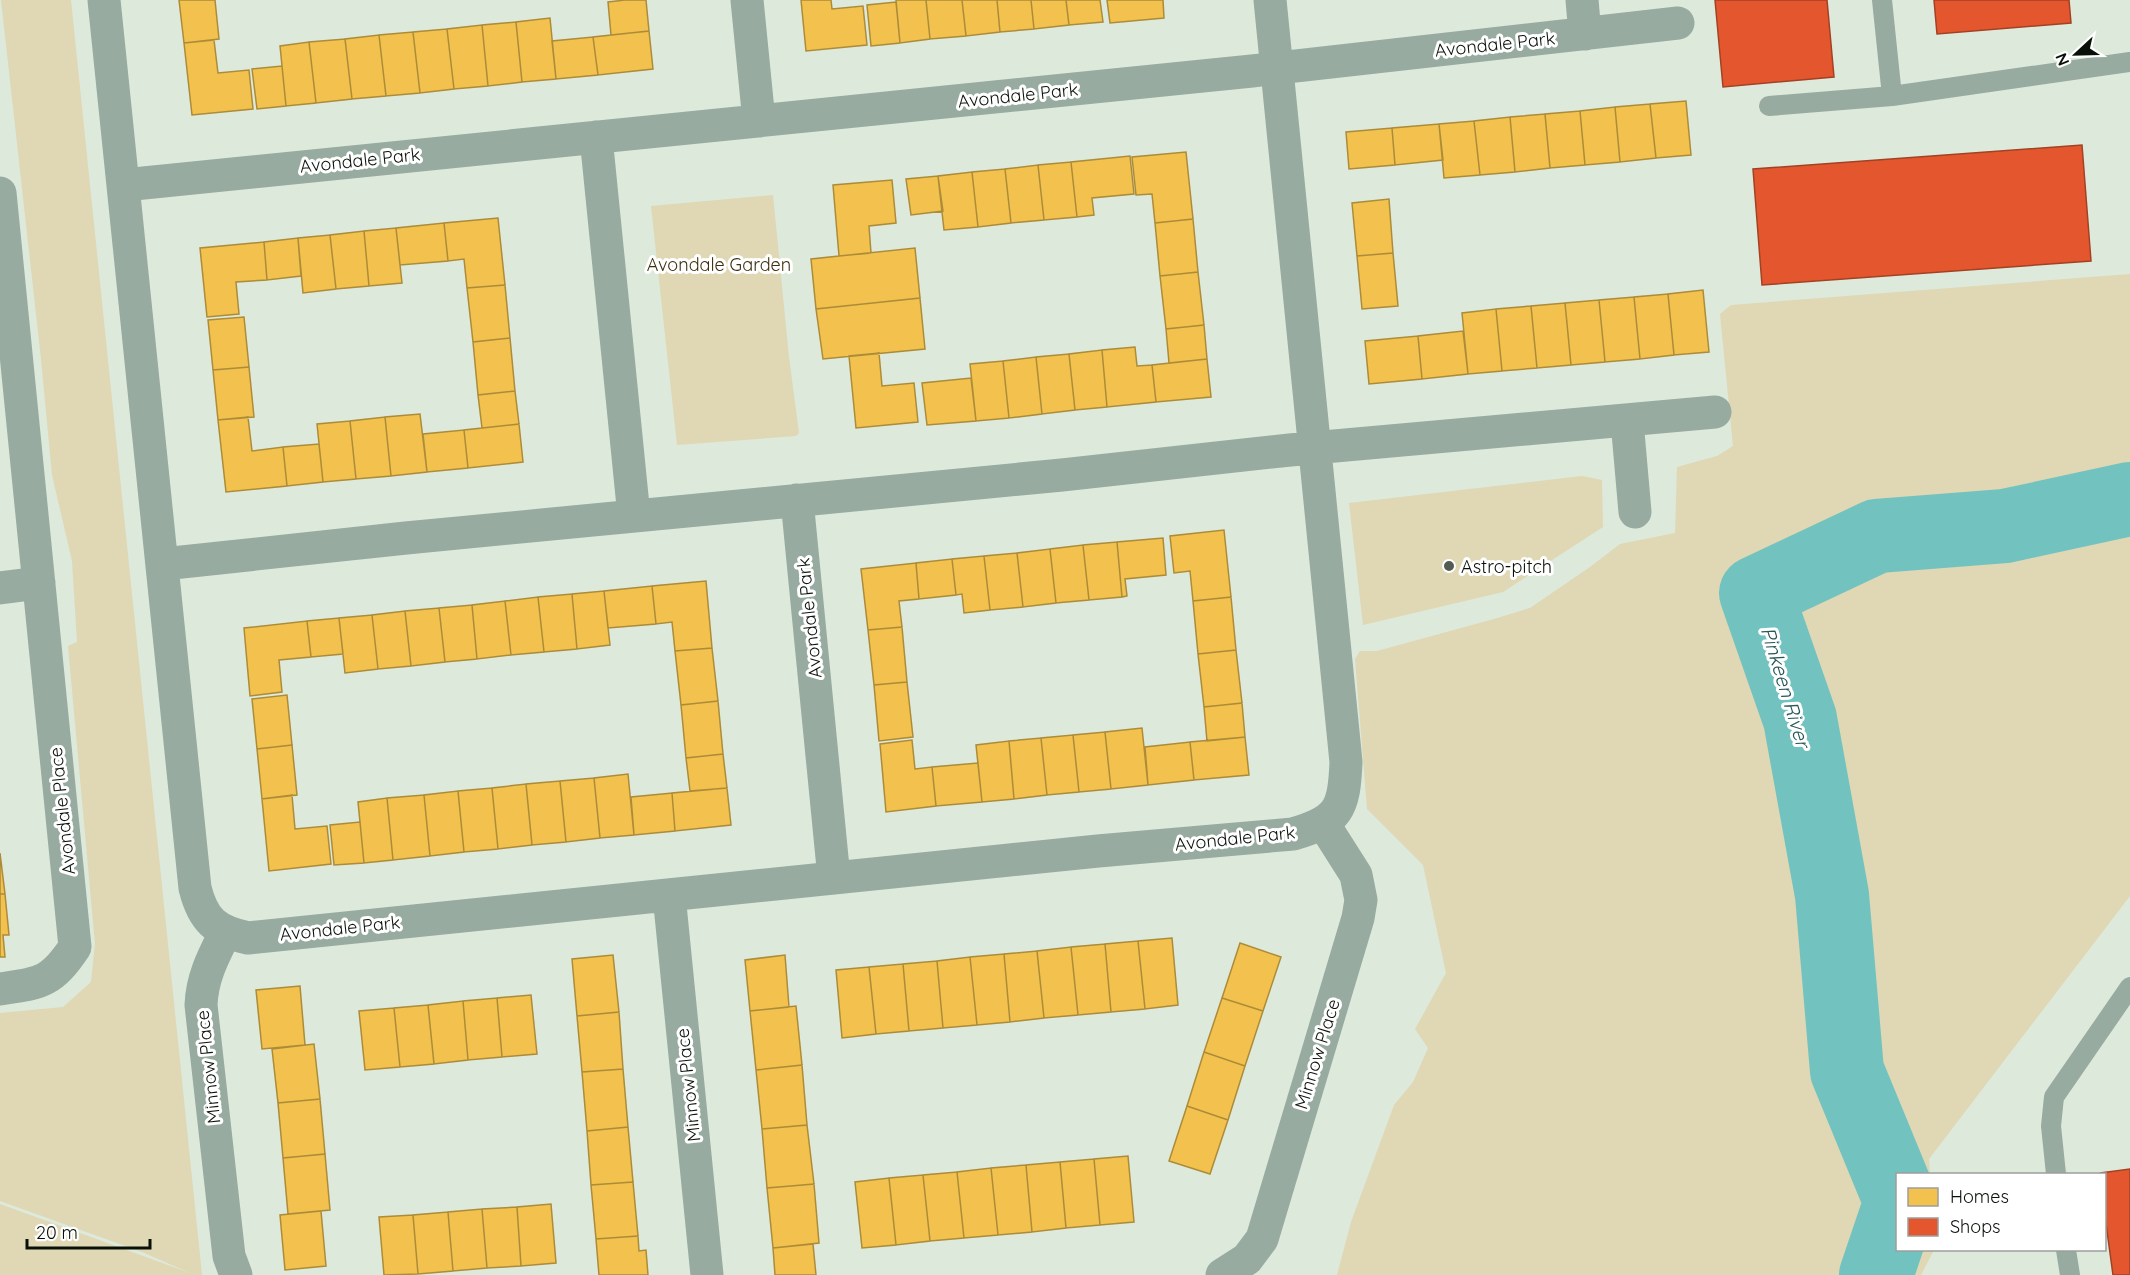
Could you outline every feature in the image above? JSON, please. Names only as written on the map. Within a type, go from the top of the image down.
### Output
[{"type":"street","points":[[104,0],[195,888],[200,907],[210,920],[225,933]]},
{"type":"street","points":[[747,0],[759,121]]},
{"type":"street","name":"Avondale Park","points":[[225,933],[248,938],[1293,834],[1331,819],[1341,805],[1346,762],[1270,0]]},
{"type":"street","points":[[1582,0],[1585,34]]},
{"type":"street","name":"Avondale Park","points":[[124,185],[1276,68],[1678,23]]},
{"type":"street","points":[[596,137],[634,516]]},
{"type":"street","name":"Avondale Place","points":[[0,193],[75,947],[61,969],[37,984],[0,989]]},
{"type":"street","points":[[163,564],[1314,448],[1715,412]]},
{"type":"street","points":[[1627,421],[1635,512]]},
{"type":"street","name":"Avondale Park","points":[[797,500],[834,878]]},
{"type":"street","points":[[0,588],[39,583]]},
{"type":"street","name":"Minnow Place","points":[[1222,1275],[1247,1259],[1262,1239],[1358,918],[1361,900],[1356,875],[1323,823]]},
{"type":"street","name":"Minnow Place","points":[[669,895],[707,1275]]},
{"type":"street","name":"Minnow Place","points":[[225,933],[202,987],[201,1005],[229,1256],[236,1275]]},
{"type":"lane","points":[[1882,0],[1892,96]]},
{"type":"lane","points":[[1769,106],[1892,96],[2130,62]]},
{"type":"lane","points":[[2056,1173],[2051,1126],[2054,1097],[2128,991]]},
{"type":"lane","points":[[2066,1251],[2070,1275]]},
{"type":"green space","points":[[1,0],[71,0],[202,1275],[0,1275],[0,1204],[190,1273],[142,1252],[0,1201],[0,1013],[63,1007],[91,982],[95,944],[68,646],[77,642],[72,561],[52,475]]},
{"type":"green space","name":"Avondale Garden","points":[[773,195],[799,433],[796,436],[677,445],[651,206]]},
{"type":"green space","points":[[2130,274],[2130,896],[1929,1159],[1930,1173],[1896,1173],[1896,1251],[1933,1251],[1921,1275],[1337,1275],[1351,1222],[1394,1105],[1413,1082],[1428,1048],[1415,1029],[1446,973],[1423,865],[1367,809],[1355,659],[1360,651],[1377,651],[1530,608],[1620,544],[1675,533],[1677,467],[1717,456],[1733,446],[1720,314],[1731,305]]},
{"type":"green space","name":"Astro-pitch","points":[[1582,476],[1602,480],[1603,527],[1503,592],[1363,625],[1349,503]]},
{"type":"building: Homes","points":[[179,0],[215,0],[219,39],[184,43]]},
{"type":"building: Homes","points":[[646,0],[649,31],[611,35],[608,2]]},
{"type":"building: Homes","points":[[801,0],[831,0],[832,9],[863,6],[867,45],[806,51]]},
{"type":"building: Homes","points":[[896,0],[926,0],[930,39],[900,43]]},
{"type":"building: Homes","points":[[926,0],[962,0],[966,36],[930,39]]},
{"type":"building: Homes","points":[[962,0],[997,0],[1000,32],[966,36]]},
{"type":"building: Homes","points":[[997,0],[1031,0],[1034,29],[1000,32]]},
{"type":"building: Homes","points":[[1031,0],[1066,0],[1069,25],[1034,29]]},
{"type":"building: Homes","points":[[1066,0],[1100,0],[1103,22],[1069,25]]},
{"type":"building: Homes","points":[[1107,0],[1163,0],[1164,18],[1110,23]]},
{"type":"building: Homes","points":[[896,2],[900,43],[871,46],[867,5]]},
{"type":"building: Homes","points":[[550,18],[556,79],[522,82],[516,22]]},
{"type":"building: Homes","points":[[516,22],[522,82],[488,86],[482,25]]},
{"type":"building: Homes","points":[[482,25],[488,86],[454,89],[447,29]]},
{"type":"building: Homes","points":[[447,29],[454,89],[420,93],[413,32]]},
{"type":"building: Homes","points":[[649,31],[653,69],[598,75],[593,37]]},
{"type":"building: Homes","points":[[413,32],[420,93],[386,96],[379,35]]},
{"type":"building: Homes","points":[[379,35],[386,96],[352,99],[345,39]]},
{"type":"building: Homes","points":[[593,37],[598,75],[556,79],[552,41]]},
{"type":"building: Homes","points":[[345,39],[352,99],[316,103],[309,42]]},
{"type":"building: Homes","points":[[214,40],[218,73],[249,70],[253,109],[192,115],[184,43]]},
{"type":"building: Homes","points":[[309,42],[316,103],[286,106],[280,46]]},
{"type":"building: Homes","points":[[282,66],[286,106],[257,109],[252,69]]},
{"type":"building: Homes","points":[[1686,101],[1691,155],[1656,158],[1650,104]]},
{"type":"building: Homes","points":[[1650,104],[1656,158],[1620,162],[1615,107]]},
{"type":"building: Homes","points":[[1615,107],[1620,162],[1585,165],[1580,111]]},
{"type":"building: Homes","points":[[1580,111],[1585,165],[1550,168],[1545,114]]},
{"type":"building: Homes","points":[[1545,114],[1550,168],[1515,172],[1510,117]]},
{"type":"building: Homes","points":[[1510,117],[1515,172],[1480,175],[1474,121]]},
{"type":"building: Homes","points":[[1474,121],[1480,175],[1444,178],[1439,124]]},
{"type":"building: Homes","points":[[1439,124],[1443,160],[1395,165],[1392,128]]},
{"type":"building: Homes","points":[[1392,128],[1395,165],[1349,169],[1346,132]]},
{"type":"building: Homes","points":[[1186,152],[1193,219],[1155,223],[1152,194],[1136,195],[1132,157]]},
{"type":"building: Homes","points":[[1130,156],[1134,194],[1092,198],[1094,215],[1077,217],[1071,162]]},
{"type":"building: Homes","points":[[1071,162],[1077,217],[1044,220],[1038,165]]},
{"type":"building: Homes","points":[[1038,165],[1044,220],[1011,223],[1005,169]]},
{"type":"building: Homes","points":[[1005,169],[1011,223],[978,227],[972,172]]},
{"type":"building: Homes","points":[[972,172],[978,227],[944,230],[938,176]]},
{"type":"building: Homes","points":[[938,176],[943,211],[911,215],[906,179]]},
{"type":"building: Homes","points":[[892,180],[896,223],[869,226],[871,253],[839,256],[833,185]]},
{"type":"building: Homes","points":[[1389,199],[1393,253],[1357,256],[1352,203]]},
{"type":"building: Homes","points":[[498,218],[505,285],[467,288],[464,259],[448,261],[444,223]]},
{"type":"building: Homes","points":[[1193,219],[1198,272],[1160,276],[1155,223]]},
{"type":"building: Homes","points":[[444,223],[448,261],[400,265],[396,228]]},
{"type":"building: Homes","points":[[396,228],[402,283],[369,286],[364,231]]},
{"type":"building: Homes","points":[[364,231],[369,286],[336,289],[330,235]]},
{"type":"building: Homes","points":[[330,235],[336,289],[303,293],[298,238]]},
{"type":"building: Homes","points":[[298,238],[301,276],[267,280],[264,242]]},
{"type":"building: Homes","points":[[264,242],[267,280],[236,282],[239,314],[207,317],[200,248]]},
{"type":"building: Homes","points":[[915,248],[920,298],[816,309],[811,259]]},
{"type":"building: Homes","points":[[1393,253],[1398,306],[1362,309],[1357,256]]},
{"type":"building: Homes","points":[[1198,272],[1204,325],[1166,329],[1160,276]]},
{"type":"building: Homes","points":[[505,285],[510,338],[473,342],[467,288]]},
{"type":"building: Homes","points":[[1703,290],[1709,352],[1674,355],[1668,294]]},
{"type":"building: Homes","points":[[1668,294],[1674,355],[1640,359],[1634,297]]},
{"type":"building: Homes","points":[[1634,297],[1640,359],[1605,362],[1599,300]]},
{"type":"building: Homes","points":[[920,298],[925,349],[823,359],[816,309]]},
{"type":"building: Homes","points":[[1599,300],[1605,362],[1571,365],[1565,303]]},
{"type":"building: Homes","points":[[1565,303],[1571,365],[1537,368],[1531,306]]},
{"type":"building: Homes","points":[[1531,306],[1537,368],[1502,371],[1496,309]]},
{"type":"building: Homes","points":[[1496,309],[1502,371],[1468,374],[1462,313]]},
{"type":"building: Homes","points":[[244,317],[249,367],[213,370],[208,320]]},
{"type":"building: Homes","points":[[1204,325],[1207,359],[1169,363],[1166,329]]},
{"type":"building: Homes","points":[[1463,331],[1468,374],[1422,379],[1418,336]]},
{"type":"building: Homes","points":[[1418,336],[1422,379],[1369,384],[1365,341]]},
{"type":"building: Homes","points":[[510,338],[515,391],[478,395],[473,342]]},
{"type":"building: Homes","points":[[1135,347],[1137,366],[1152,365],[1156,402],[1107,407],[1102,350]]},
{"type":"building: Homes","points":[[1102,350],[1107,407],[1075,410],[1069,354]]},
{"type":"building: Homes","points":[[879,353],[882,386],[914,383],[918,422],[856,428],[849,356]]},
{"type":"building: Homes","points":[[1069,354],[1075,410],[1042,414],[1036,357]]},
{"type":"building: Homes","points":[[1036,357],[1042,414],[1009,418],[1003,361]]},
{"type":"building: Homes","points":[[1207,359],[1211,397],[1156,402],[1152,365]]},
{"type":"building: Homes","points":[[1003,361],[1009,418],[976,421],[970,364]]},
{"type":"building: Homes","points":[[249,367],[254,417],[218,420],[213,370]]},
{"type":"building: Homes","points":[[971,378],[976,421],[927,425],[922,383]]},
{"type":"building: Homes","points":[[515,391],[519,424],[482,428],[478,395]]},
{"type":"building: Homes","points":[[420,414],[427,472],[391,476],[385,417]]},
{"type":"building: Homes","points":[[248,417],[252,451],[283,447],[287,486],[226,492],[218,420]]},
{"type":"building: Homes","points":[[385,417],[391,476],[356,479],[350,421]]},
{"type":"building: Homes","points":[[350,421],[356,479],[323,482],[317,424]]},
{"type":"building: Homes","points":[[519,424],[523,462],[468,468],[464,430]]},
{"type":"building: Homes","points":[[464,430],[468,468],[427,472],[423,434]]},
{"type":"building: Homes","points":[[319,444],[323,482],[287,486],[283,447]]},
{"type":"building: Homes","points":[[1224,530],[1231,597],[1193,601],[1190,571],[1174,573],[1170,536]]},
{"type":"building: Homes","points":[[1163,538],[1166,575],[1125,579],[1127,596],[1122,597],[1117,542]]},
{"type":"building: Homes","points":[[1117,542],[1122,597],[1089,600],[1083,545]]},
{"type":"building: Homes","points":[[1083,545],[1089,600],[1056,603],[1050,549]]},
{"type":"building: Homes","points":[[1050,549],[1056,603],[1023,607],[1017,553]]},
{"type":"building: Homes","points":[[1017,553],[1023,607],[990,610],[984,556]]},
{"type":"building: Homes","points":[[984,556],[990,610],[964,613],[962,594],[956,595],[952,559]]},
{"type":"building: Homes","points":[[952,559],[956,595],[919,599],[916,563]]},
{"type":"building: Homes","points":[[916,563],[919,599],[899,601],[902,627],[868,630],[861,569]]},
{"type":"building: Homes","points":[[706,581],[712,648],[675,651],[672,622],[656,624],[652,586]]},
{"type":"building: Homes","points":[[652,586],[656,624],[608,628],[604,591]]},
{"type":"building: Homes","points":[[604,591],[610,645],[577,649],[572,594]]},
{"type":"building: Homes","points":[[572,594],[577,649],[544,652],[538,597]]},
{"type":"building: Homes","points":[[538,597],[544,652],[511,655],[505,601]]},
{"type":"building: Homes","points":[[1231,597],[1236,650],[1198,654],[1193,601]]},
{"type":"building: Homes","points":[[505,601],[511,655],[477,659],[472,605]]},
{"type":"building: Homes","points":[[472,605],[477,659],[445,662],[439,608]]},
{"type":"building: Homes","points":[[439,608],[445,662],[411,666],[405,611]]},
{"type":"building: Homes","points":[[405,611],[411,666],[378,669],[372,615]]},
{"type":"building: Homes","points":[[372,615],[378,669],[345,673],[339,618]]},
{"type":"building: Homes","points":[[339,618],[343,654],[311,657],[307,621]]},
{"type":"building: Homes","points":[[307,621],[311,657],[279,660],[282,692],[250,696],[244,628]]},
{"type":"building: Homes","points":[[902,627],[907,682],[874,685],[868,630]]},
{"type":"building: Homes","points":[[712,648],[718,701],[681,705],[675,651]]},
{"type":"building: Homes","points":[[1236,650],[1242,703],[1204,707],[1198,654]]},
{"type":"building: Homes","points":[[907,682],[913,737],[879,741],[874,685]]},
{"type":"building: Homes","points":[[287,695],[292,745],[257,749],[252,699]]},
{"type":"building: Homes","points":[[718,701],[723,754],[686,758],[681,705]]},
{"type":"building: Homes","points":[[1242,703],[1245,737],[1207,741],[1204,707]]},
{"type":"building: Homes","points":[[1142,728],[1148,785],[1111,789],[1105,732]]},
{"type":"building: Homes","points":[[1105,732],[1111,789],[1079,792],[1073,735]]},
{"type":"building: Homes","points":[[1073,735],[1079,792],[1047,795],[1041,738]]},
{"type":"building: Homes","points":[[1245,737],[1249,775],[1194,780],[1190,742]]},
{"type":"building: Homes","points":[[1041,738],[1047,795],[1014,799],[1009,741]]},
{"type":"building: Homes","points":[[912,740],[915,769],[932,767],[936,806],[886,812],[880,744]]},
{"type":"building: Homes","points":[[1009,741],[1014,799],[982,802],[976,745]]},
{"type":"building: Homes","points":[[1190,742],[1194,780],[1148,785],[1145,747]]},
{"type":"building: Homes","points":[[292,745],[297,795],[262,799],[257,749]]},
{"type":"building: Homes","points":[[723,754],[727,788],[690,791],[686,758]]},
{"type":"building: Homes","points":[[978,763],[982,802],[936,806],[932,767]]},
{"type":"building: Homes","points":[[628,774],[634,835],[600,838],[594,778]]},
{"type":"building: Homes","points":[[594,778],[600,838],[566,842],[560,781]]},
{"type":"building: Homes","points":[[560,781],[566,842],[532,845],[526,784]]},
{"type":"building: Homes","points":[[526,784],[532,845],[498,849],[492,788]]},
{"type":"building: Homes","points":[[492,788],[498,849],[464,852],[458,791]]},
{"type":"building: Homes","points":[[727,788],[731,825],[675,831],[672,793]]},
{"type":"building: Homes","points":[[458,791],[464,852],[430,856],[424,795]]},
{"type":"building: Homes","points":[[672,793],[675,831],[634,835],[631,797]]},
{"type":"building: Homes","points":[[292,795],[295,829],[327,826],[331,864],[269,871],[262,799]]},
{"type":"building: Homes","points":[[424,795],[430,856],[393,860],[387,798]]},
{"type":"building: Homes","points":[[387,798],[393,860],[364,863],[358,802]]},
{"type":"building: Homes","points":[[360,822],[364,863],[334,865],[330,825]]},
{"type":"building: Homes","points":[[0,853],[5,894],[0,894]]},
{"type":"building: Homes","points":[[0,894],[5,894],[9,935],[3,935],[5,957],[0,957]]},
{"type":"building: Homes","points":[[1172,938],[1178,1005],[1145,1009],[1138,941]]},
{"type":"building: Homes","points":[[1138,941],[1145,1009],[1111,1012],[1105,944]]},
{"type":"building: Homes","points":[[1240,943],[1281,957],[1263,1011],[1222,998]]},
{"type":"building: Homes","points":[[1105,944],[1111,1012],[1078,1015],[1071,947]]},
{"type":"building: Homes","points":[[1071,947],[1078,1015],[1044,1018],[1037,951]]},
{"type":"building: Homes","points":[[1037,951],[1044,1018],[1010,1022],[1004,954]]},
{"type":"building: Homes","points":[[1004,954],[1010,1022],[977,1025],[970,957]]},
{"type":"building: Homes","points":[[613,955],[619,1012],[577,1016],[572,959]]},
{"type":"building: Homes","points":[[785,955],[789,1007],[750,1011],[745,960]]},
{"type":"building: Homes","points":[[970,957],[977,1025],[943,1028],[937,961]]},
{"type":"building: Homes","points":[[937,961],[943,1028],[909,1031],[903,964]]},
{"type":"building: Homes","points":[[903,964],[909,1031],[876,1034],[869,967]]},
{"type":"building: Homes","points":[[869,967],[876,1034],[842,1038],[836,970]]},
{"type":"building: Homes","points":[[300,986],[305,1045],[262,1049],[256,990]]},
{"type":"building: Homes","points":[[531,995],[537,1054],[502,1057],[497,998]]},
{"type":"building: Homes","points":[[497,998],[502,1057],[468,1060],[463,1001]]},
{"type":"building: Homes","points":[[1222,998],[1263,1011],[1245,1066],[1204,1052]]},
{"type":"building: Homes","points":[[463,1001],[468,1060],[434,1064],[428,1005]]},
{"type":"building: Homes","points":[[428,1005],[434,1064],[400,1067],[394,1008]]},
{"type":"building: Homes","points":[[796,1006],[802,1065],[756,1070],[750,1011]]},
{"type":"building: Homes","points":[[394,1008],[400,1067],[365,1070],[359,1011]]},
{"type":"building: Homes","points":[[619,1012],[623,1069],[582,1072],[577,1016]]},
{"type":"building: Homes","points":[[314,1044],[320,1099],[278,1103],[272,1049]]},
{"type":"building: Homes","points":[[1204,1052],[1245,1066],[1228,1120],[1187,1106]]},
{"type":"building: Homes","points":[[802,1065],[807,1125],[762,1129],[756,1070]]},
{"type":"building: Homes","points":[[623,1069],[628,1127],[587,1131],[582,1072]]},
{"type":"building: Homes","points":[[320,1099],[325,1154],[283,1158],[278,1103]]},
{"type":"building: Homes","points":[[1187,1106],[1228,1120],[1210,1174],[1169,1161]]},
{"type":"building: Homes","points":[[807,1125],[814,1184],[767,1188],[762,1129]]},
{"type":"building: Homes","points":[[628,1127],[633,1182],[591,1185],[587,1131]]},
{"type":"building: Homes","points":[[325,1154],[330,1210],[288,1214],[283,1158]]},
{"type":"building: Homes","points":[[1128,1156],[1134,1222],[1100,1225],[1094,1159]]},
{"type":"building: Homes","points":[[1094,1159],[1100,1225],[1066,1228],[1060,1162]]},
{"type":"building: Homes","points":[[1060,1162],[1066,1228],[1032,1232],[1026,1165]]},
{"type":"building: Homes","points":[[1026,1165],[1032,1232],[998,1235],[991,1168]]},
{"type":"building: Homes","points":[[991,1168],[998,1235],[964,1238],[957,1172]]},
{"type":"building: Homes","points":[[957,1172],[964,1238],[930,1241],[923,1175]]},
{"type":"building: Homes","points":[[923,1175],[930,1241],[896,1245],[889,1178]]},
{"type":"building: Homes","points":[[889,1178],[896,1245],[862,1248],[855,1182]]},
{"type":"building: Homes","points":[[633,1182],[638,1236],[596,1239],[591,1185]]},
{"type":"building: Homes","points":[[814,1184],[819,1243],[773,1248],[767,1188]]},
{"type":"building: Homes","points":[[551,1204],[556,1263],[521,1266],[517,1207]]},
{"type":"building: Homes","points":[[517,1207],[521,1266],[487,1268],[482,1209]]},
{"type":"building: Homes","points":[[482,1209],[487,1268],[453,1271],[448,1212]]},
{"type":"building: Homes","points":[[321,1211],[326,1266],[285,1270],[280,1215]]},
{"type":"building: Homes","points":[[448,1212],[453,1271],[418,1274],[413,1215]]},
{"type":"building: Homes","points":[[413,1215],[418,1274],[384,1275],[379,1217]]},
{"type":"building: Homes","points":[[638,1236],[639,1251],[646,1250],[648,1275],[599,1275],[596,1239]]},
{"type":"building: Homes","points":[[813,1244],[816,1275],[775,1275],[773,1248]]},
{"type":"building: Shops","points":[[1715,0],[1827,0],[1834,77],[1723,87]]},
{"type":"building: Shops","points":[[1934,0],[2069,0],[2071,23],[1937,34]]},
{"type":"building: Shops","points":[[2082,145],[2091,261],[1762,285],[1753,169]]},
{"type":"building: Shops","points":[[2130,1169],[2130,1275],[2113,1275],[2106,1224],[2106,1173],[2100,1173]]},
{"type":"waterway","name":"Pinkeen River","points":[[1896,1190],[1847,1071],[1832,895],[1800,719],[1756,593],[1877,536],[2005,526],[2130,499]]},
{"type":"waterway","name":"Pinkeen River","points":[[1876,1275],[1896,1216]]},
{"type":"place","name":"Astro-pitch","points":[[1449,566]]}]
